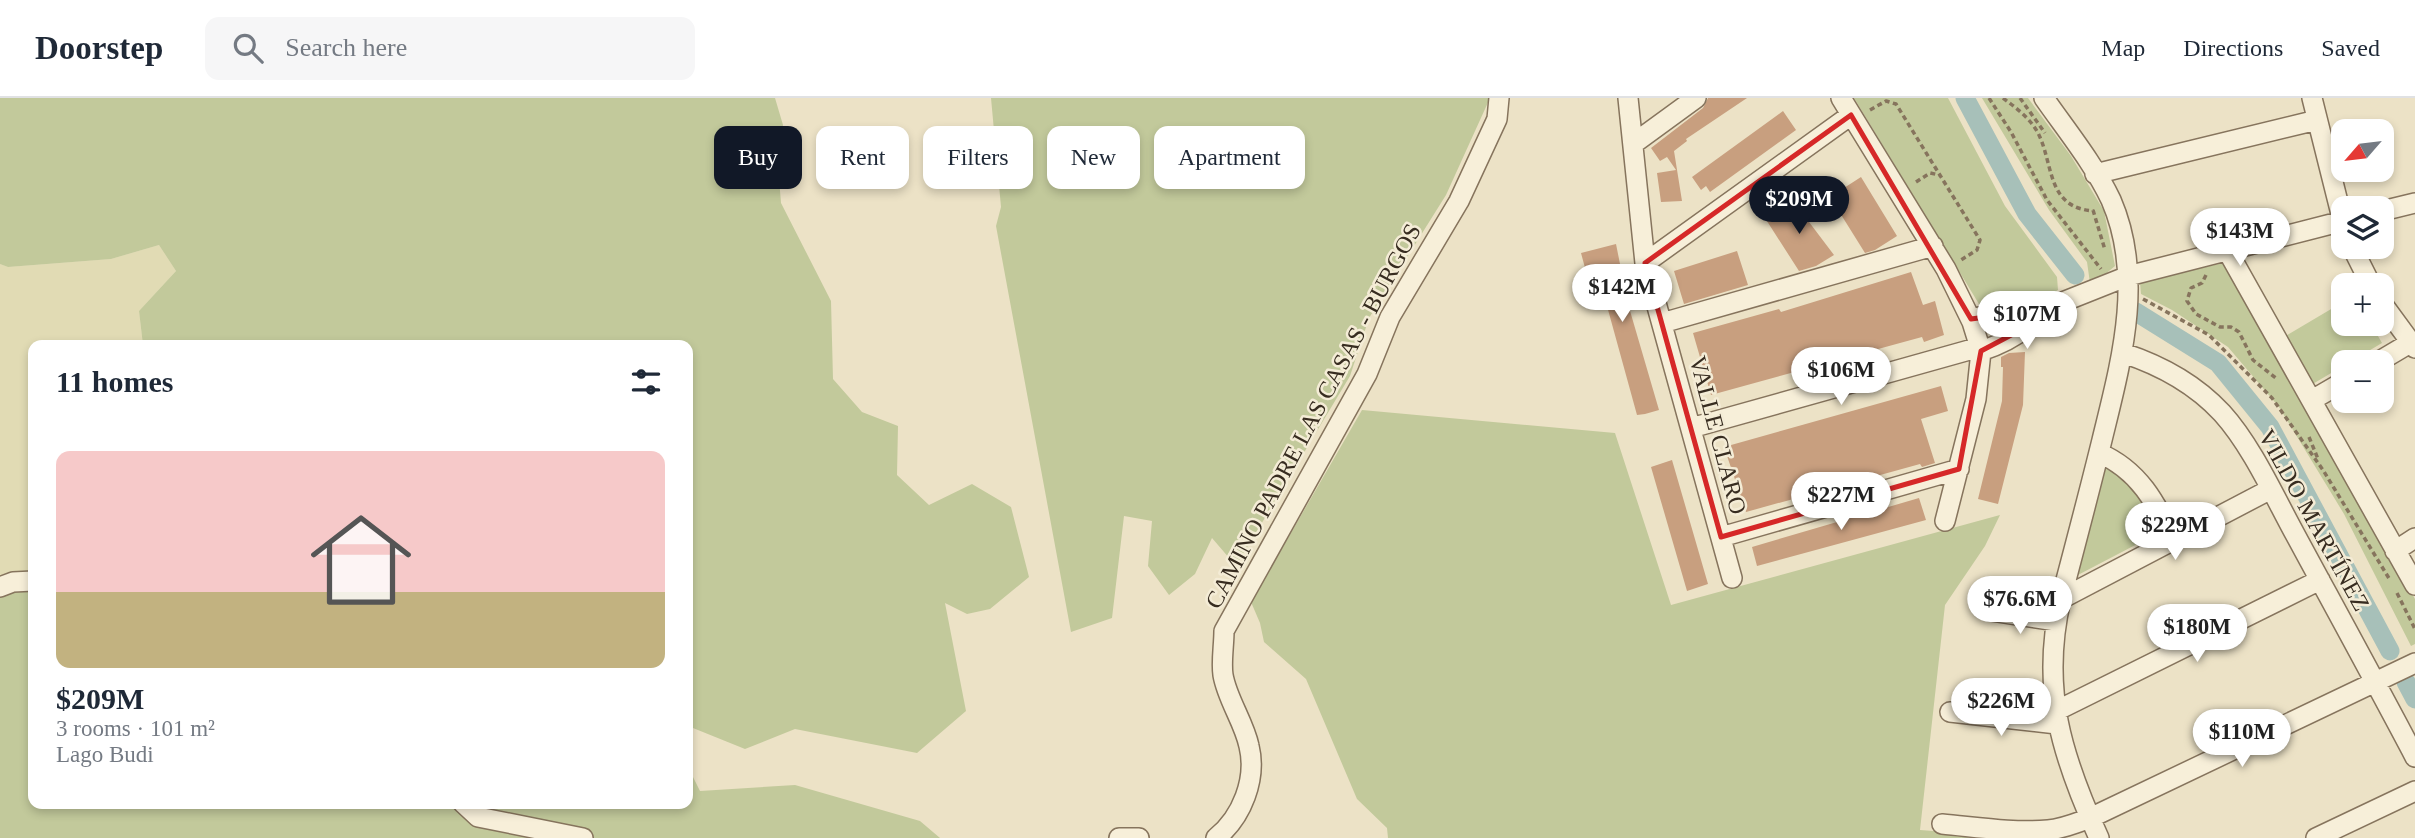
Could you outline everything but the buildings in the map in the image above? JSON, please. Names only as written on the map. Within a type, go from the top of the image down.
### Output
[{"type":"street","name":"CAMINO PADRE LAS CASAS - BURGOS","points":[[1216,838],[1228,828],[1239,811],[1246,796],[1250,773],[1250,747],[1223,675],[1224,632],[1367,374],[1390,317],[1459,201],[1497,119],[1499,98]]},
{"type":"street","name":"VALLE CLARO","points":[[1628,98],[1646,263],[1732,578]]},
{"type":"street","points":[[1633,144],[1696,98]]},
{"type":"street","points":[[2044,98],[2095,174],[2114,210],[2126,254],[2120,283],[2123,353],[2061,599],[2052,662],[2056,718],[2099,838]]},
{"type":"street","points":[[2312,98],[2336,196]]},
{"type":"street","points":[[1646,263],[1854,108],[1933,246],[1971,319],[1980,349],[1976,399],[1945,521]]},
{"type":"street","points":[[2095,174],[2317,120]]},
{"type":"street","points":[[2394,208],[2415,203]]},
{"type":"street","points":[[1971,319],[2024,309],[2045,309],[2085,293],[2227,250],[2331,225]]},
{"type":"street","points":[[1662,323],[1933,246]]},
{"type":"street","points":[[2227,250],[2415,585]]},
{"type":"street","points":[[1691,428],[1996,346],[2034,323],[2045,309]]},
{"type":"street","points":[[2394,320],[2413,346],[2394,355]]},
{"type":"street","name":"VILDO MARTÍNEZ","points":[[2123,353],[2165,370],[2206,398],[2236,430],[2271,489],[2415,757]]},
{"type":"street","points":[[2312,401],[2331,389]]},
{"type":"street","points":[[2099,453],[2123,466],[2148,491],[2174,540]]},
{"type":"street","points":[[1721,537],[1959,469]]},
{"type":"street","points":[[2061,599],[2271,489]]},
{"type":"street","points":[[2395,551],[2415,538]]},
{"type":"street","points":[[1950,712],[2056,718],[2320,580]]},
{"type":"street","points":[[0,587],[13,582],[28,581]]},
{"type":"street","points":[[1991,611],[2056,621]]},
{"type":"street","points":[[1942,824],[2047,831],[2062,828],[2090,818],[2415,663]]},
{"type":"street","points":[[2316,838],[2415,791]]},
{"type":"street","points":[[469,809],[478,817],[583,838]]},
{"type":"street","points":[[1119,838],[1139,838]]},
{"type":"path","points":[[1989,98],[2011,132],[2047,200],[2120,283],[2209,335],[2272,398],[2323,470],[2395,590],[2415,629]]},
{"type":"path","points":[[2003,98],[2034,127],[2045,149],[2050,176],[2067,201],[2080,210],[2114,210]]},
{"type":"path","points":[[2020,98],[2046,135]]},
{"type":"path","points":[[1854,108],[1886,101],[1896,104],[1980,240],[1977,250],[1961,260]]},
{"type":"path","points":[[1916,182],[1930,173],[1932,162]]},
{"type":"path","points":[[1930,173],[1941,176]]},
{"type":"path","points":[[2090,201],[2120,283]]},
{"type":"path","points":[[2227,250],[2222,269],[2207,274],[2202,283],[2191,288],[2187,301],[2196,314],[2220,327],[2231,327],[2239,332],[2252,360],[2282,384]]},
{"type":"path","points":[[2305,426],[2323,470],[2340,488]]},
{"type":"path","points":[[2356,514],[2362,536],[2369,544],[2379,551],[2395,551]]},
{"type":"highlighted area","points":[[1851,115],[1971,319],[2045,309],[2034,323],[1981,351],[1959,469],[1721,537],[1645,263]]},
{"type":"shaded area","points":[[159,245],[176,271],[139,311],[142,340],[28,340],[28,590],[0,582],[0,264],[8,267],[111,259]]},
{"type":"green space","points":[[0,98],[775,98],[783,126],[714,126],[714,189],[780,189],[781,203],[831,301],[833,379],[862,412],[898,426],[897,475],[929,505],[972,484],[1011,507],[1029,577],[990,609],[967,614],[945,603],[966,711],[917,753],[795,729],[745,749],[693,728],[693,340],[142,340],[139,311],[176,271],[159,245],[111,259],[8,267],[0,264]]},
{"type":"green space","points":[[991,98],[1490,98],[1446,195],[1369,318],[1350,376],[1236,566],[1212,538],[1195,574],[1169,595],[1148,566],[1152,521],[1124,516],[1112,618],[1071,632],[996,226],[1001,207],[999,189],[1033,189],[1033,126],[994,126]]},
{"type":"green space","points":[[1854,98],[1948,98],[2005,206],[2057,277],[2058,290],[2039,301],[1982,309]]},
{"type":"green space","points":[[1982,98],[2028,98],[2071,156],[2104,211],[2115,266],[2103,276],[2090,283],[2087,262],[2049,210]]},
{"type":"green space","points":[[2228,262],[2415,599],[2415,644],[2411,646],[2344,514],[2279,407],[2228,347],[2172,310],[2141,294],[2140,282]]},
{"type":"green space","points":[[2331,309],[2331,336],[2378,336],[2382,343],[2370,350],[2331,350],[2331,373],[2311,385],[2284,337]]},
{"type":"green space","points":[[1362,410],[1615,433],[1671,605],[2000,515],[1985,546],[1945,605],[1920,830],[2026,838],[1388,838],[1387,828],[1357,799],[1306,679],[1264,642],[1251,602]]},
{"type":"green space","points":[[2105,463],[2124,472],[2164,530],[2076,576]]},
{"type":"green space","points":[[0,582],[28,590],[28,809],[693,809],[693,777],[700,791],[795,785],[920,821],[940,838],[0,838]]},
{"type":"waterway","points":[[1965,98],[2027,214],[2075,275]]},
{"type":"waterway","points":[[2136,312],[2218,363],[2270,427],[2390,651]]},
{"type":"waterway","points":[[2406,682],[2415,699]]}]
